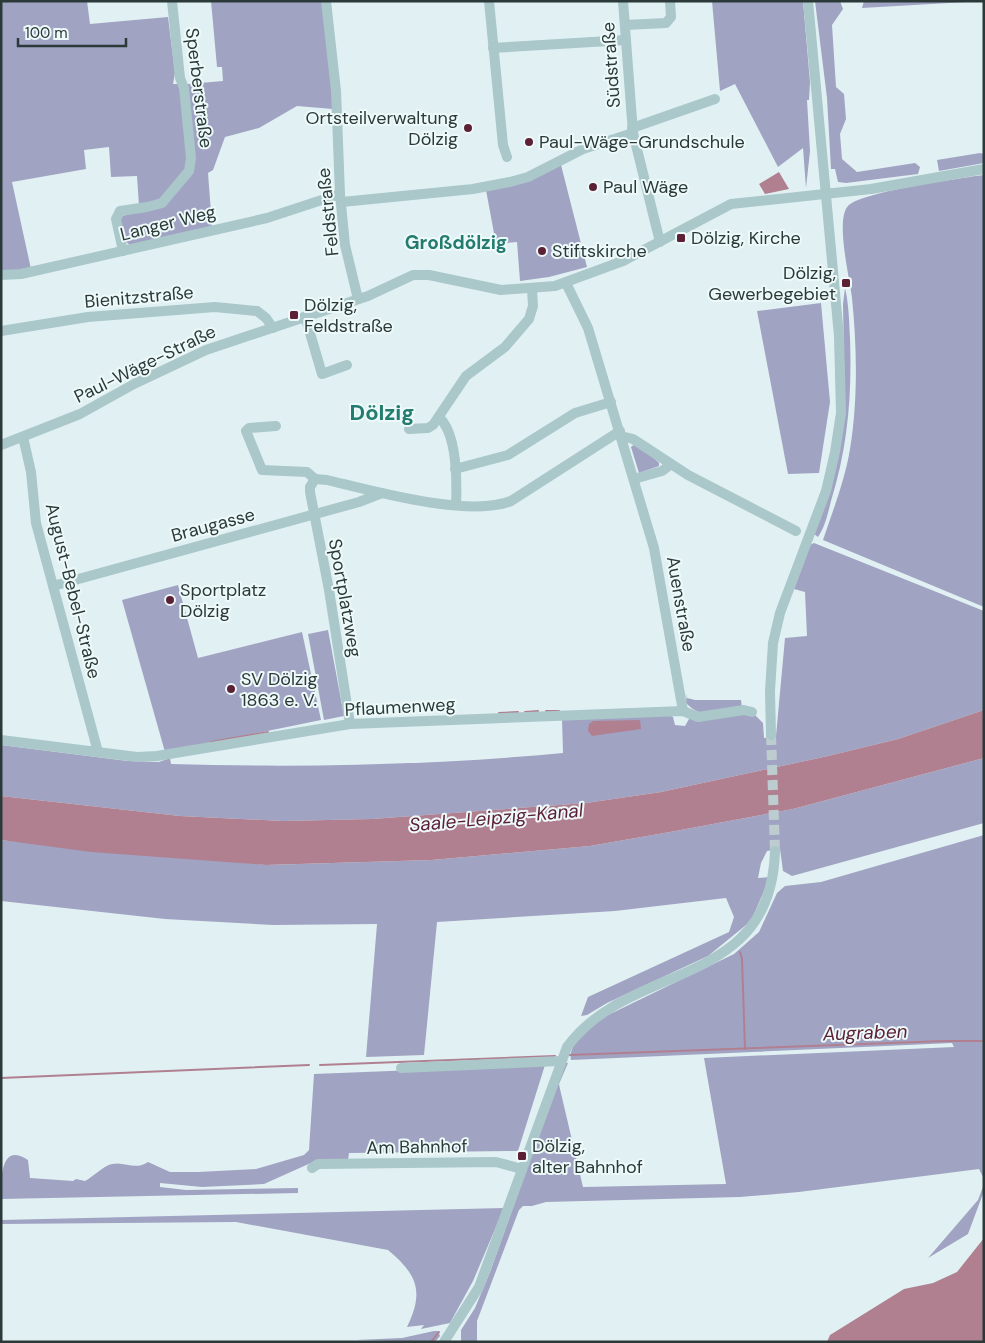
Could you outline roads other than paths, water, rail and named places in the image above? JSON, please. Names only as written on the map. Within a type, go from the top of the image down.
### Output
[{"type":"street","name":"Sperberstraße","points":[[123,251],[116,219],[120,210],[147,208],[162,203],[185,178],[191,158],[172,1]]},
{"type":"street","name":"Feldstraße","points":[[326,1],[336,91],[341,198],[346,245],[358,300]]},
{"type":"street","points":[[489,1],[503,145],[507,158]]},
{"type":"street","name":"Südstraße","points":[[623,1],[632,130],[660,242]]},
{"type":"street","points":[[625,25],[666,23],[670,17],[670,1]]},
{"type":"street","points":[[771,735],[770,691],[773,643],[780,613],[826,491],[841,413],[839,336],[808,1]]},
{"type":"street","points":[[493,48],[626,40]]},
{"type":"street","name":"Südstraße","points":[[632,130],[715,99]]},
{"type":"street","name":"Langer Weg","points":[[1,276],[21,274],[267,218],[341,198],[473,189],[510,182],[528,177],[583,149],[632,130]]},
{"type":"street","name":"Paul-Wäge-Straße","points":[[1,446],[80,414],[134,384],[206,350],[358,300],[417,274],[496,289],[532,289],[566,283],[610,266],[731,204],[871,189],[984,169]]},
{"type":"street","name":"Auenstraße","points":[[566,283],[588,328],[654,548],[683,711]]},
{"type":"street","points":[[409,429],[428,428],[439,417],[466,376],[505,347],[529,319],[533,306],[532,289]]},
{"type":"street","name":"Bienitzstraße","points":[[1,331],[88,317],[223,307],[257,311],[266,318],[273,328]]},
{"type":"street","points":[[305,316],[322,374],[347,365]]},
{"type":"street","points":[[455,469],[494,460],[508,454],[575,413],[611,402]]},
{"type":"street","points":[[439,417],[447,426],[450,435],[455,469],[456,505]]},
{"type":"street","name":"Braugasse","points":[[276,426],[249,428],[246,431],[262,470],[311,476],[382,493],[456,505],[488,507],[511,501],[621,434]]},
{"type":"street","points":[[621,434],[633,439],[670,465],[796,531]]},
{"type":"street","name":"August-Bebel-Straße","points":[[23,436],[31,472],[36,523],[98,752]]},
{"type":"street","points":[[634,479],[662,471],[670,465]]},
{"type":"street","name":"Sportplatzweg","points":[[311,476],[310,487],[314,514],[350,724]]},
{"type":"street","name":"Braugasse","points":[[52,586],[379,496],[382,493]]},
{"type":"street","points":[[683,711],[698,717],[744,710],[752,712]]},
{"type":"street","name":"Pflaumenweg","points":[[1,740],[138,757],[157,756],[350,724],[683,711]]},
{"type":"street","points":[[449,1340],[479,1287],[560,1061],[572,1039],[592,1020],[623,1002],[710,961],[732,946],[750,930],[761,915],[770,894],[775,873],[775,851]]},
{"type":"street","points":[[401,1068],[560,1061]]},
{"type":"street","name":"Am Bahnhof","points":[[312,1168],[318,1164],[496,1162],[522,1169]]},
{"type":"water","points":[[779,172],[789,189],[765,194],[759,184]]},
{"type":"water","name":"Saale-Leipzig-Kanal","points":[[984,710],[984,758],[793,809],[590,846],[432,860],[266,865],[91,852],[1,840],[1,796],[180,816],[283,821],[372,819],[586,803],[661,792],[828,756],[898,739]]},
{"type":"water","points":[[640,720],[641,729],[592,736],[588,731],[589,724],[593,721]]},
{"type":"water","points":[[984,1238],[984,1342],[827,1342],[830,1335],[904,1289],[933,1283],[957,1272]]},
{"type":"waterway","points":[[525,712],[538,711]]},
{"type":"waterway","points":[[546,711],[559,711]]},
{"type":"waterway","points":[[499,713],[518,712]]},
{"type":"waterway","points":[[211,742],[268,732]]},
{"type":"waterway","points":[[740,952],[742,959],[745,1049]]},
{"type":"waterway","name":"Augraben","points":[[569,1055],[984,1041]]},
{"type":"waterway","points":[[320,1065],[555,1056]]},
{"type":"waterway","points":[[1,1078],[309,1065]]},
{"type":"waterway","points":[[431,1342],[439,1332]]},
{"type":"tunnel","points":[[771,735],[775,851]]},
{"type":"place","name":"Ortsteilverwaltung Dölzig","points":[[468,128]]},
{"type":"place","name":"Paul-Wäge-Grundschule","points":[[529,142]]},
{"type":"place","name":"Paul Wäge","points":[[593,187]]},
{"type":"place","name":"Dölzig, Kirche","points":[[681,238]]},
{"type":"place","name":"Stiftskirche","points":[[542,251]]},
{"type":"place","name":"Dölzig, Gewerbegebiet","points":[[846,283]]},
{"type":"place","name":"Dölzig, Feldstraße","points":[[294,315]]},
{"type":"place","name":"Sportplatz Dölzig","points":[[170,600]]},
{"type":"place","name":"SV Dölzig 1863 e. V.","points":[[231,689]]},
{"type":"place","name":"Dölzig, alter Bahnhof","points":[[522,1156]]},
{"type":"district","name":"Großdölzig","points":[[456,242]]},
{"type":"district","name":"Dölzig","points":[[382,412]]}]
